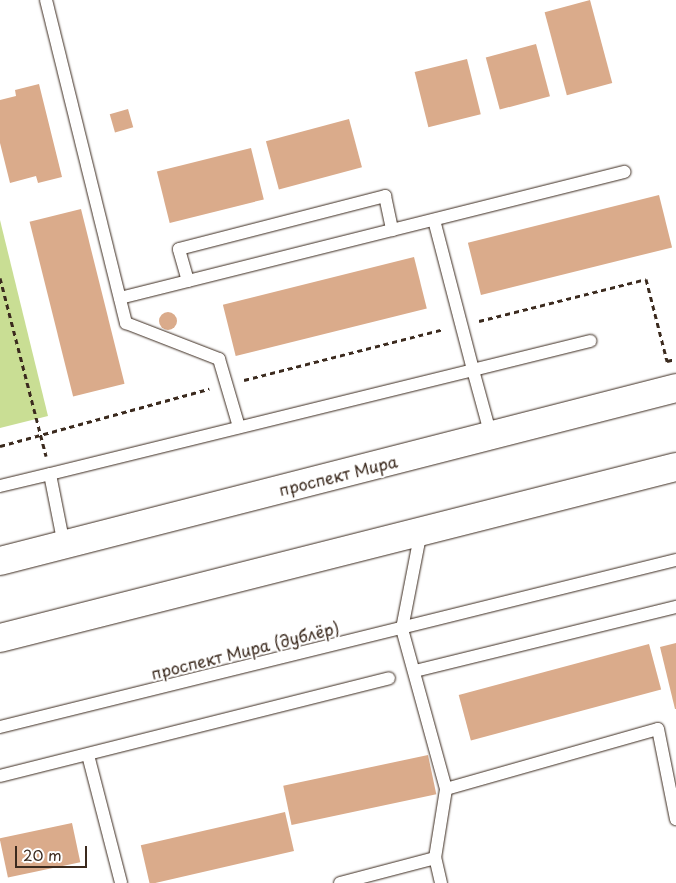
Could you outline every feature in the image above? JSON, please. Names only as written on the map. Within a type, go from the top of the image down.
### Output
[{"type":"street","name":"проспект Мира","points":[[0,561],[676,388]]},
{"type":"street","points":[[0,638],[676,467]]},
{"type":"lane","points":[[46,0],[126,323],[219,359],[239,427]]},
{"type":"lane","points":[[120,298],[624,172]]},
{"type":"lane","points":[[188,281],[179,249],[385,196],[392,230]]},
{"type":"lane","points":[[434,220],[491,436]]},
{"type":"lane","points":[[0,486],[590,341]]},
{"type":"lane","points":[[50,474],[64,545]]},
{"type":"lane","points":[[421,531],[402,629],[446,789],[435,858],[441,883]]},
{"type":"lane","name":"проспект Мира (дублёр)","points":[[0,727],[676,560]]},
{"type":"lane","points":[[415,671],[676,607]]},
{"type":"lane","points":[[0,776],[389,678]]},
{"type":"lane","points":[[446,789],[658,729],[676,818]]},
{"type":"lane","points":[[88,755],[121,883]]},
{"type":"lane","points":[[340,883],[435,858]]},
{"type":"path","points":[[0,278],[50,474]]},
{"type":"path","points":[[0,446],[42,437],[75,423],[646,279],[667,361],[676,359]]},
{"type":"green space","points":[[0,220],[48,416],[0,428]]},
{"type":"building","points":[[590,0],[612,83],[567,95],[545,12]]},
{"type":"building","points":[[536,44],[550,96],[500,110],[486,57]]},
{"type":"building","points":[[467,59],[481,114],[428,127],[415,72]]},
{"type":"building","points":[[39,84],[62,177],[38,183],[36,176],[10,183],[0,143],[0,100],[16,96],[15,90]]},
{"type":"building","points":[[128,109],[133,127],[115,133],[110,114]]},
{"type":"building","points":[[349,119],[362,167],[279,190],[266,141]]},
{"type":"building","points":[[251,148],[264,199],[170,223],[157,171]]},
{"type":"building","points":[[659,195],[672,247],[481,295],[468,243]]},
{"type":"building","points":[[81,209],[125,384],[73,396],[30,222]]},
{"type":"building","points":[[414,257],[427,308],[236,356],[223,305]]},
{"type":"building","points":[[164,312],[172,312],[177,317],[175,328],[164,330],[159,325],[159,317]]},
{"type":"building","points":[[676,643],[676,709],[675,709],[660,647]]},
{"type":"building","points":[[649,644],[661,689],[471,740],[459,695]]},
{"type":"building","points":[[428,755],[436,794],[292,825],[283,786]]},
{"type":"building","points":[[285,812],[294,851],[149,883],[141,845]]},
{"type":"building","points":[[72,823],[80,862],[8,878],[0,838]]}]
